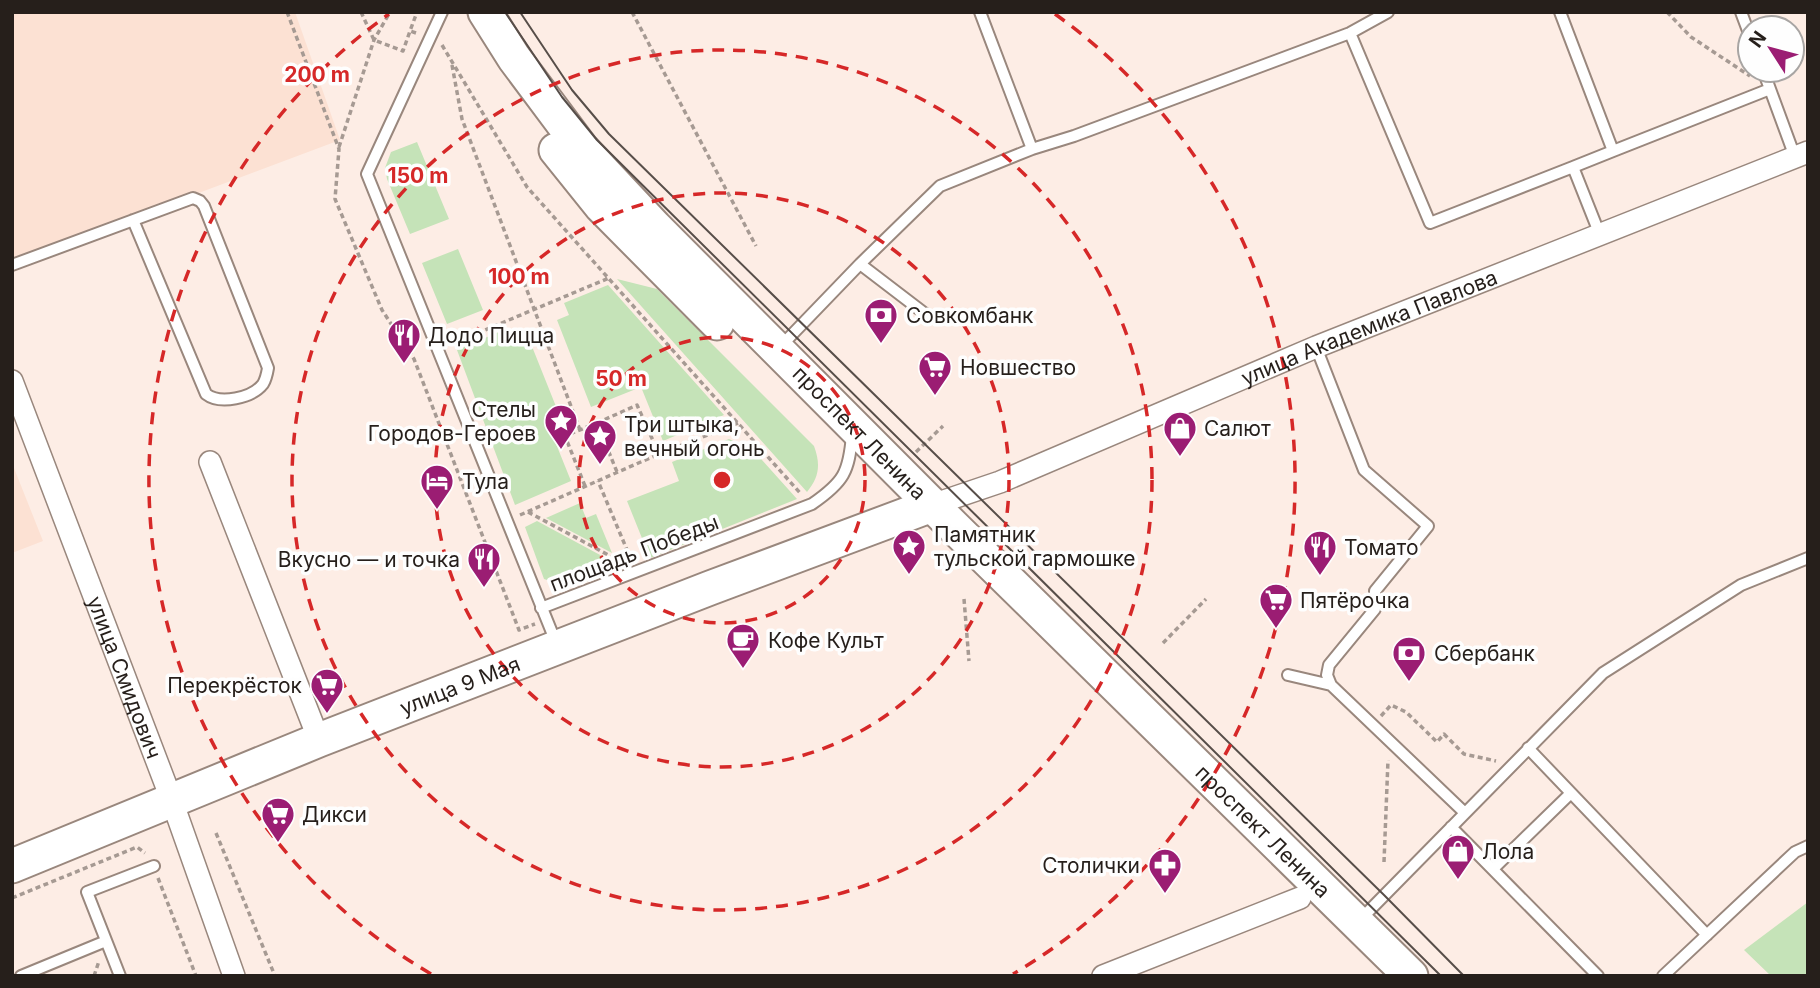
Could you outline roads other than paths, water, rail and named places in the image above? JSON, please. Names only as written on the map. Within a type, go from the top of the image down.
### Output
[{"type":"main road","name":"проспект Ленина","points":[[462,12],[520,102],[559,155],[601,206],[656,262],[851,441],[1410,976]]},
{"type":"main road","name":"проспект Ленина","points":[[485,12],[514,58],[582,149],[776,350],[851,441]]},
{"type":"main road","name":"проспект Ленина","points":[[921,509],[1379,976]]},
{"type":"main road","name":"улица 9 Мая","points":[[12,866],[319,740],[552,634],[921,509]]},
{"type":"street","name":"улица Академика Павлова","points":[[921,509],[1000,482],[1316,347],[1802,154]]},
{"type":"street","name":"улица Смидович","points":[[12,381],[172,801],[234,976]]},
{"type":"street","points":[[210,462],[319,740]]},
{"type":"street","points":[[1103,976],[1300,898]]},
{"type":"lane","name":"площадь Победы","points":[[442,12],[367,174],[541,608],[812,504],[842,478],[849,464],[851,441]]},
{"type":"lane","points":[[980,12],[1032,149]]},
{"type":"lane","points":[[776,350],[940,186],[1032,149],[1074,136],[1350,33],[1388,12]]},
{"type":"lane","points":[[1560,12],[1613,151]]},
{"type":"lane","points":[[1350,33],[1430,223],[1770,89]]},
{"type":"lane","points":[[1768,84],[1802,154]]},
{"type":"lane","points":[[1573,167],[1600,235]]},
{"type":"lane","points":[[12,265],[133,220],[193,198],[200,201],[268,368],[266,378],[257,390],[224,401],[213,399],[206,394],[133,220]]},
{"type":"lane","points":[[860,264],[928,316]]},
{"type":"lane","points":[[1316,347],[1364,470],[1428,526],[1375,591],[1375,609],[1329,665],[1327,675],[1331,685],[1465,813]]},
{"type":"lane","points":[[1357,923],[1604,674],[1741,585],[1805,559],[1808,572]]},
{"type":"lane","points":[[541,608],[552,634]]},
{"type":"lane","points":[[1288,675],[1331,685]]},
{"type":"lane","points":[[1528,748],[1707,935]]},
{"type":"lane","points":[[1493,869],[1571,793]]},
{"type":"lane","points":[[1451,827],[1598,976]]},
{"type":"lane","points":[[1663,976],[1795,852],[1808,846]]},
{"type":"lane","points":[[120,976],[87,892],[153,866]]},
{"type":"lane","points":[[21,976],[106,941]]},
{"type":"tram line","points":[[505,12],[562,97],[597,140],[1441,976]]},
{"type":"tram line","points":[[520,12],[572,90],[609,134],[1464,976]]},
{"type":"place","name":"Совкомбанк","points":[[881,345]]},
{"type":"place","name":"Додо Пицца","points":[[404,365]]},
{"type":"place","name":"Новшество","points":[[935,397]]},
{"type":"place","name":"Стелы Городов-Героев","points":[[561,451]]},
{"type":"place","name":"Салют","points":[[1180,458]]},
{"type":"place","name":"Три штыка, вечный огонь","points":[[600,466]]},
{"type":"place","name":"Тула","points":[[437,511]]},
{"type":"place","name":"Памятник тульской гармошке","points":[[909,576]]},
{"type":"place","name":"Томато","points":[[1320,577]]},
{"type":"place","name":"Вкусно — и точка","points":[[484,589]]},
{"type":"place","name":"Пятёрочка","points":[[1276,630]]},
{"type":"place","name":"Кофе Культ","points":[[743,670]]},
{"type":"place","name":"Сбербанк","points":[[1409,683]]},
{"type":"place","name":"Перекрёсток","points":[[327,715]]},
{"type":"place","name":"Дикси","points":[[278,844]]},
{"type":"place","name":"Лола","points":[[1458,881]]},
{"type":"place","name":"Столички","points":[[1165,895]]}]
